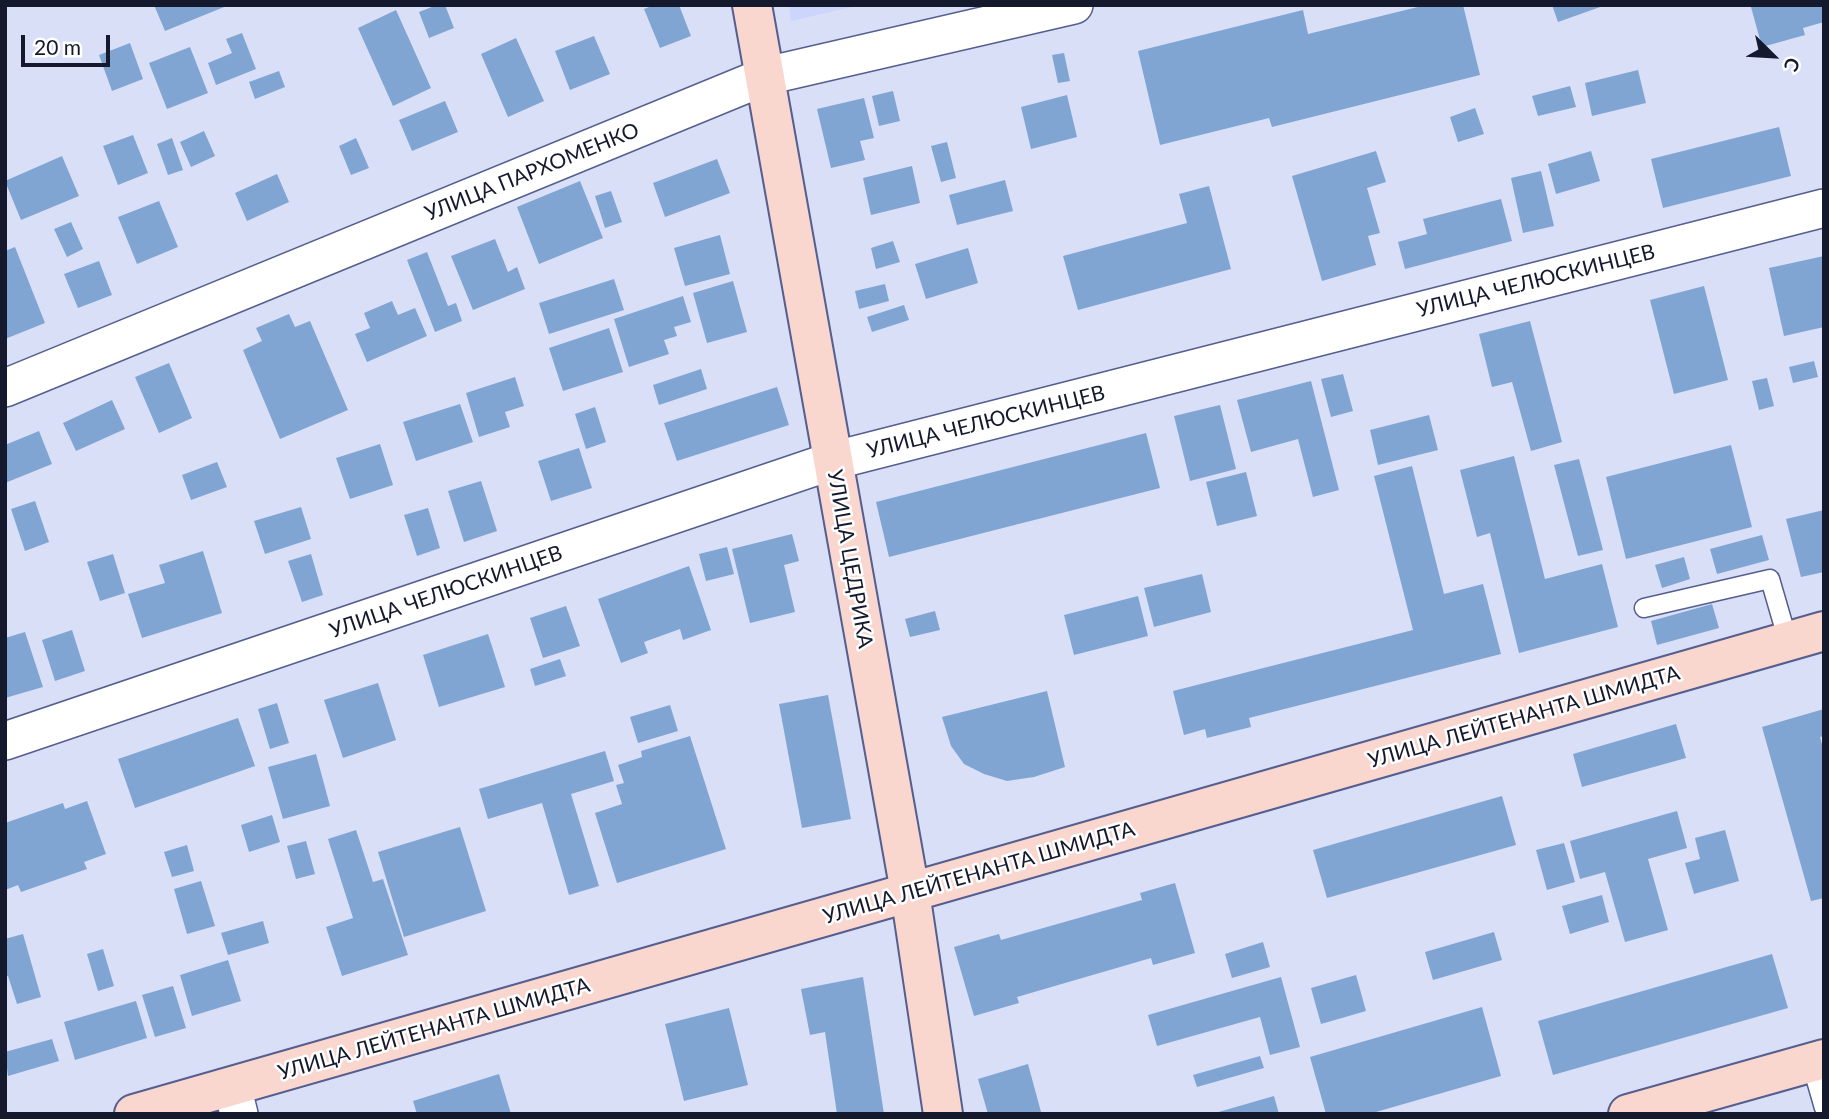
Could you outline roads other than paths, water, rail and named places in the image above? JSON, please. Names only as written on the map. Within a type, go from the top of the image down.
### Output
[{"type":"street","name":"УЛИЦА ЦЕДРИКА","points":[[752,5],[911,892],[943,1114]]},
{"type":"street","name":"УЛИЦА ПАРХОМЕНКО","points":[[5,388],[766,76],[1074,5]]},
{"type":"street","name":"УЛИЦА ЧЕЛЮСКИНЦЕВ","points":[[5,741],[832,461],[1824,208]]},
{"type":"street","name":"УЛИЦА ЛЕЙТЕНАНТА ШМИДТА","points":[[134,1114],[235,1100],[911,892],[1806,636]]},
{"type":"street","points":[[1628,1114],[1817,1061]]},
{"type":"lane","points":[[1644,608],[1770,579],[1806,636]]},
{"type":"lane","points":[[1817,1061],[1824,1108]]}]
